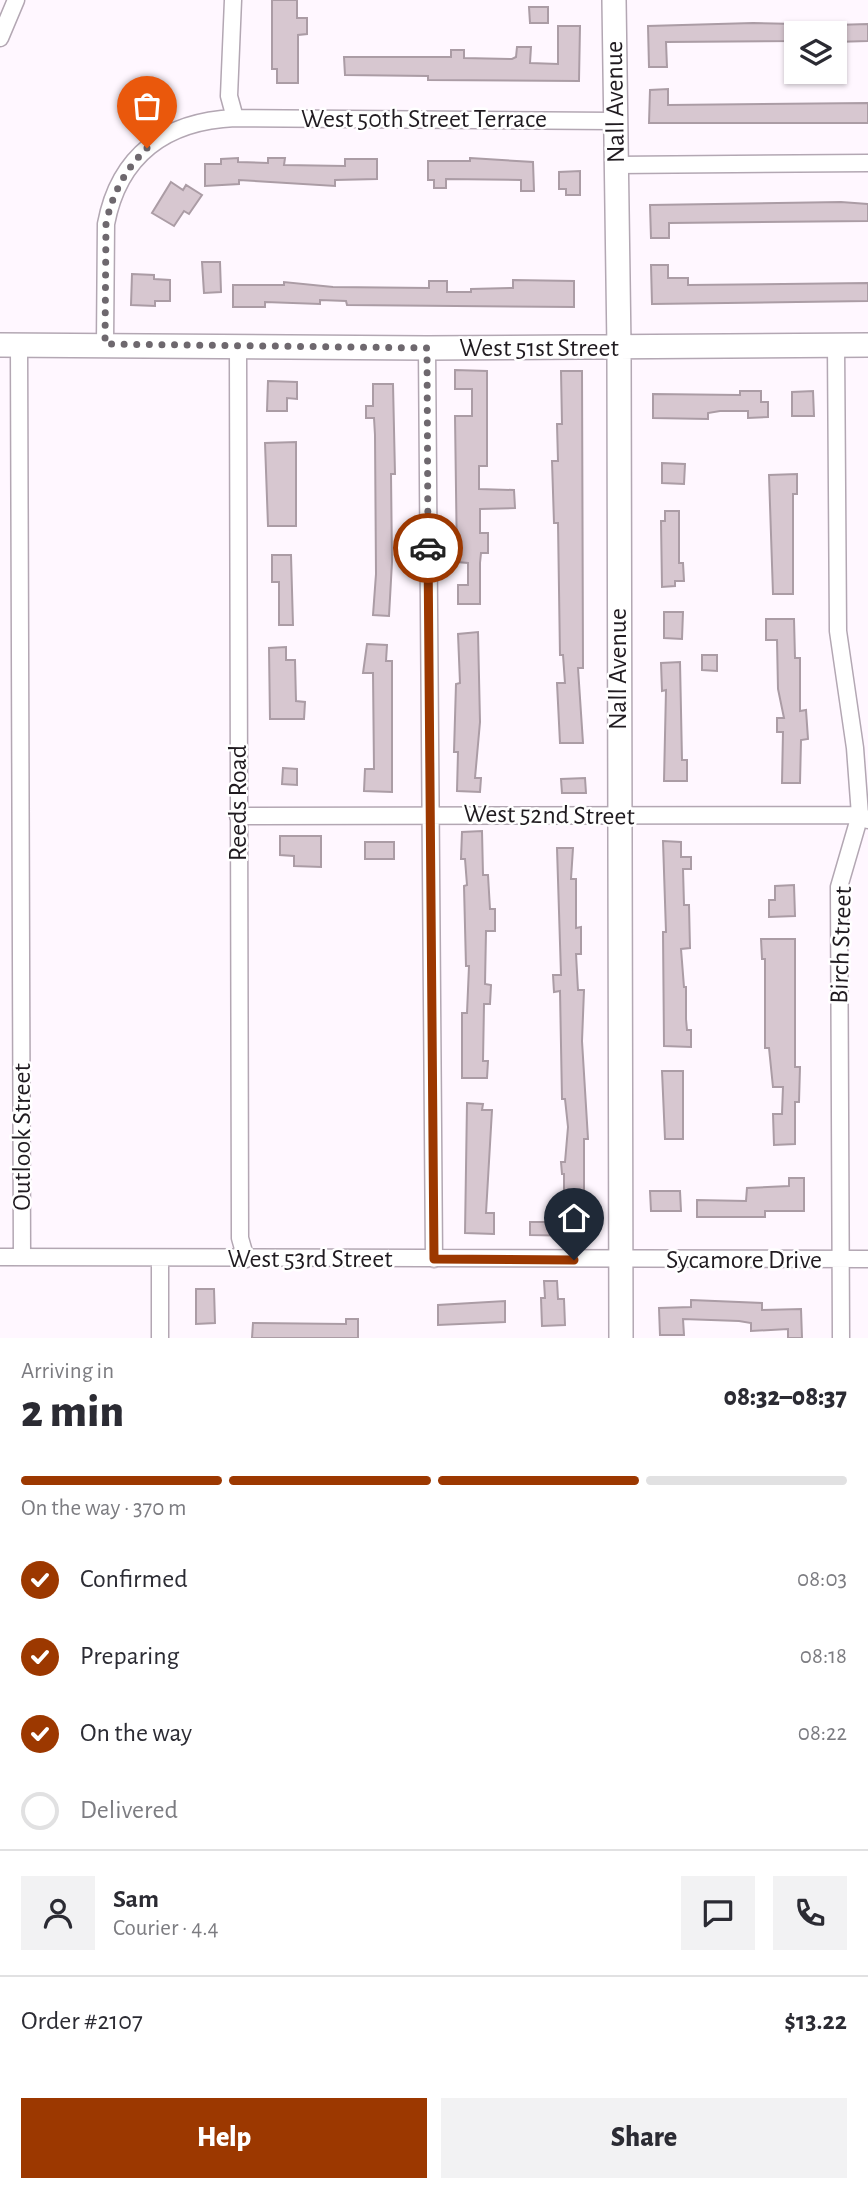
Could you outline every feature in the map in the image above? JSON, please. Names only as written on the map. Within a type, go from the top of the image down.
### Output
[{"type":"street","points":[[0,38],[16,0]]},
{"type":"street","points":[[105,344],[106,224],[109,207],[124,175],[147,148],[174,130],[206,119],[234,118],[229,79],[233,0]]},
{"type":"street","name":"Nall Avenue","points":[[614,0],[618,348],[621,1338]]},
{"type":"street","name":"West 50th Street Terrace","points":[[234,118],[614,121]]},
{"type":"street","points":[[615,165],[868,163]]},
{"type":"street","name":"West 51st Street","points":[[9,345],[427,348],[868,345]]},
{"type":"street","name":"Outlook Street","points":[[9,345],[22,1257]]},
{"type":"street","name":"Birch Street","points":[[836,345],[838,631],[864,818],[839,887],[841,1338]]},
{"type":"street","name":"Reeds Road","points":[[239,347],[240,1238],[246,1259]]},
{"type":"street","points":[[427,348],[434,1259]]},
{"type":"street","name":"West 52nd Street","points":[[238,816],[429,814],[864,818]]},
{"type":"street","name":"West 53rd Street","points":[[0,1257],[621,1261]]},
{"type":"street","points":[[160,1258],[160,1338]]},
{"type":"street","name":"Sycamore Drive","points":[[621,1261],[868,1259]]},
{"type":"building","points":[[272,0],[297,0],[297,18],[307,18],[307,34],[298,35],[298,83],[277,83],[277,69],[272,69]]},
{"type":"building","points":[[529,7],[548,7],[548,23],[530,23]]},
{"type":"building","points":[[784,24],[784,41],[666,42],[667,67],[649,67],[648,26]]},
{"type":"building","points":[[868,24],[868,41],[847,42],[847,25]]},
{"type":"building","points":[[558,26],[580,26],[579,81],[428,80],[428,76],[345,75],[344,57],[451,57],[451,50],[464,50],[464,58],[512,59],[516,57],[517,47],[531,47],[530,63],[558,64]]},
{"type":"building","points":[[668,89],[668,105],[868,103],[868,123],[649,123],[650,90]]},
{"type":"building","points":[[238,158],[238,162],[268,163],[268,158],[285,158],[284,165],[345,166],[345,159],[377,159],[377,179],[335,180],[335,186],[239,180],[239,184],[205,186],[205,164],[221,164],[221,159]]},
{"type":"building","points":[[470,158],[533,162],[534,191],[521,191],[521,180],[446,179],[446,188],[434,188],[434,180],[428,180],[428,161],[470,161]]},
{"type":"building","points":[[580,171],[580,195],[566,195],[566,189],[559,189],[559,172]]},
{"type":"building","points":[[171,182],[183,190],[186,185],[202,195],[189,214],[184,211],[174,226],[152,213]]},
{"type":"building","points":[[841,202],[868,204],[868,221],[669,223],[669,238],[651,238],[650,205]]},
{"type":"building","points":[[202,262],[220,262],[221,292],[204,293]]},
{"type":"building","points":[[651,265],[668,265],[668,278],[688,278],[688,285],[868,283],[868,301],[652,304]]},
{"type":"building","points":[[132,274],[154,275],[154,279],[170,280],[170,301],[155,301],[155,306],[131,305]]},
{"type":"building","points":[[513,280],[574,281],[574,307],[347,305],[346,301],[320,300],[320,304],[265,302],[265,307],[233,307],[233,285],[284,285],[284,282],[333,287],[429,288],[429,281],[447,281],[447,292],[471,292],[471,289],[513,288]]},
{"type":"building","points":[[455,370],[487,371],[487,466],[479,466],[479,489],[514,490],[515,508],[480,509],[480,533],[488,533],[488,553],[481,553],[480,604],[458,604],[458,585],[468,585],[468,563],[457,562],[455,416],[472,416],[472,389],[455,389]]},
{"type":"building","points":[[561,371],[582,371],[583,668],[578,668],[583,743],[560,743],[557,683],[565,683],[563,655],[560,655],[558,523],[554,523],[552,461],[558,461],[557,424],[562,424]]},
{"type":"building","points":[[268,381],[297,382],[297,399],[287,398],[287,411],[267,411]]},
{"type":"building","points":[[373,384],[393,384],[395,474],[391,474],[392,562],[389,616],[373,615],[376,574],[375,435],[374,418],[366,418],[366,406],[373,406]]},
{"type":"building","points":[[740,391],[761,391],[761,402],[768,402],[768,417],[748,418],[748,411],[720,411],[708,413],[708,419],[653,418],[653,394],[740,395]]},
{"type":"building","points":[[813,391],[814,416],[792,416],[792,392]]},
{"type":"building","points":[[296,442],[296,526],[268,526],[265,443]]},
{"type":"building","points":[[662,463],[685,464],[684,484],[662,483]]},
{"type":"building","points":[[797,474],[797,494],[793,494],[793,594],[773,594],[769,475]]},
{"type":"building","points":[[665,511],[679,511],[679,563],[683,563],[684,581],[675,581],[675,586],[662,587],[661,521],[665,521]]},
{"type":"building","points":[[272,555],[291,555],[293,625],[279,625],[279,582],[272,582]]},
{"type":"building","points":[[664,612],[683,612],[682,639],[664,638]]},
{"type":"building","points":[[766,619],[794,619],[795,658],[800,658],[800,711],[806,710],[808,739],[801,740],[800,783],[782,783],[783,732],[777,732],[777,718],[784,718],[778,689],[777,640],[766,640]]},
{"type":"building","points":[[478,632],[480,722],[475,778],[481,778],[480,792],[457,791],[458,752],[454,752],[456,684],[460,683],[458,634]]},
{"type":"building","points":[[367,644],[387,645],[386,661],[392,661],[392,792],[364,791],[365,769],[374,769],[373,673],[363,673]]},
{"type":"building","points":[[286,647],[286,660],[295,660],[296,701],[305,702],[304,719],[270,719],[269,648]]},
{"type":"building","points":[[702,655],[717,655],[717,671],[702,670]]},
{"type":"building","points":[[680,662],[682,760],[687,760],[687,781],[664,781],[666,690],[662,691],[661,663]]},
{"type":"building","points":[[283,768],[297,769],[297,785],[282,784]]},
{"type":"building","points":[[585,778],[586,793],[562,793],[561,779]]},
{"type":"building","points":[[482,831],[483,875],[488,875],[490,909],[495,909],[495,931],[486,931],[485,984],[491,985],[490,1004],[484,1004],[483,1061],[488,1061],[487,1078],[462,1078],[462,1013],[467,1013],[469,966],[466,966],[464,886],[467,885],[465,859],[461,859],[462,832]]},
{"type":"building","points":[[280,836],[321,836],[321,867],[294,866],[294,856],[280,855]]},
{"type":"building","points":[[663,841],[681,842],[681,857],[691,857],[691,869],[683,869],[684,905],[689,905],[690,948],[681,949],[686,987],[687,1030],[691,1030],[691,1047],[664,1046],[663,932],[666,932]]},
{"type":"building","points":[[365,842],[394,842],[394,859],[365,859]]},
{"type":"building","points":[[557,848],[573,848],[571,879],[576,879],[576,928],[581,927],[581,954],[576,954],[578,990],[584,990],[582,1041],[588,1139],[584,1139],[581,1236],[530,1235],[530,1222],[564,1222],[564,1174],[561,1162],[565,1162],[568,1127],[565,1099],[562,1099],[560,991],[554,992],[553,975],[561,975]]},
{"type":"building","points":[[794,885],[795,916],[769,917],[769,900],[775,900],[775,886]]},
{"type":"building","points":[[761,939],[795,939],[795,1067],[800,1067],[799,1102],[795,1102],[795,1144],[774,1145],[773,1114],[782,1114],[783,1087],[773,1087],[769,1048],[765,1048],[765,959],[762,959]]},
{"type":"building","points":[[662,1071],[683,1071],[683,1139],[665,1139]]},
{"type":"building","points":[[467,1103],[483,1104],[482,1110],[492,1110],[486,1213],[494,1213],[494,1234],[465,1233]]},
{"type":"building","points":[[789,1178],[804,1178],[804,1211],[765,1211],[765,1217],[697,1217],[697,1200],[746,1201],[747,1188],[789,1186]]},
{"type":"building","points":[[650,1191],[680,1191],[681,1211],[651,1211]]},
{"type":"building","points":[[544,1281],[557,1281],[558,1299],[564,1299],[565,1325],[542,1326],[541,1298],[545,1298]]},
{"type":"building","points":[[196,1289],[214,1289],[215,1323],[196,1324]]},
{"type":"building","points":[[691,1300],[762,1303],[762,1310],[801,1309],[802,1338],[788,1338],[788,1329],[751,1331],[751,1323],[739,1321],[683,1319],[684,1335],[660,1335],[659,1308],[691,1307]]},
{"type":"building","points":[[505,1301],[505,1322],[438,1325],[438,1305]]},
{"type":"building","points":[[346,1319],[358,1319],[358,1338],[252,1338],[253,1323],[346,1324]]},
{"type":"way so far","points":[[147,148],[124,175],[109,207],[106,224],[105,344],[427,348],[428,548]]},
{"type":"route","points":[[428,548],[431,1235],[434,1259],[574,1260]]}]
